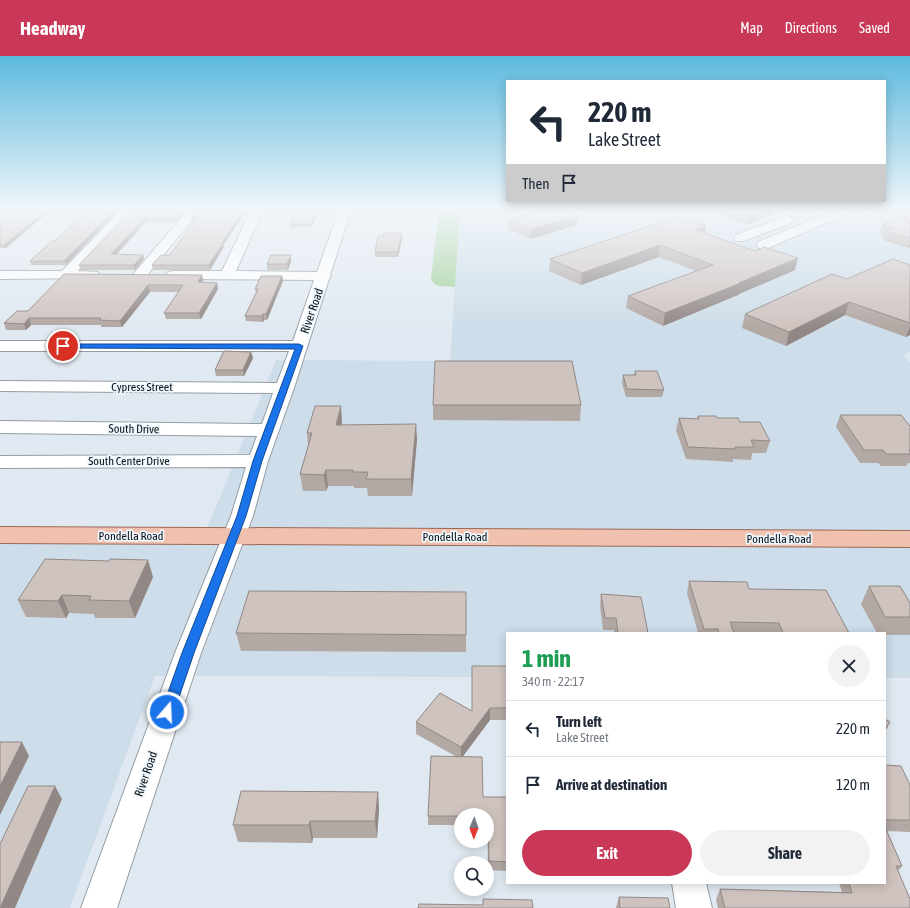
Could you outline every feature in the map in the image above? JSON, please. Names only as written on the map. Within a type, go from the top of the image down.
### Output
[{"type":"main road","name":"Pondella Road","points":[[0,535],[910,539]]},
{"type":"street","points":[[66,275],[90,250]]},
{"type":"street","points":[[140,275],[161,250]]},
{"type":"street","points":[[227,276],[239,250]]},
{"type":"street","name":"River Road","points":[[99,908],[187,656],[242,516],[268,430],[285,388],[332,250]]},
{"type":"street","points":[[0,275],[103,275]]},
{"type":"street","points":[[126,275],[324,276]]},
{"type":"street","points":[[0,346],[299,346]]},
{"type":"street","name":"Cypress Street","points":[[0,386],[285,388]]},
{"type":"street","name":"South Drive","points":[[0,427],[268,430]]},
{"type":"street","name":"South Center Drive","points":[[0,462],[258,461]]},
{"type":"street","points":[[689,884],[694,908]]},
{"type":"shaded area","points":[[457,250],[910,250],[910,352],[903,355],[910,362],[910,532],[207,529],[276,360],[450,361]]},
{"type":"shaded area","points":[[0,543],[910,546],[910,678],[886,678],[886,632],[506,632],[506,677],[155,676],[70,908],[0,908]]},
{"type":"green space","points":[[434,250],[457,250],[455,287],[439,286],[434,284],[431,279]]},
{"type":"building","points":[[42,250],[75,250],[64,261],[30,261]]},
{"type":"building","points":[[93,250],[115,250],[111,254],[143,255],[134,265],[79,265]]},
{"type":"building","points":[[174,250],[219,250],[209,265],[152,265],[161,255],[170,255]]},
{"type":"building","points":[[375,250],[398,250],[398,252],[375,252]]},
{"type":"building","points":[[578,250],[647,250],[582,273],[550,259]]},
{"type":"building","points":[[673,250],[755,251],[773,250],[798,258],[739,283],[741,283],[665,313],[628,296],[713,265]]},
{"type":"building","points":[[271,255],[291,255],[287,264],[267,264]]},
{"type":"building","points":[[893,259],[910,265],[910,323],[849,302],[789,332],[745,314],[832,274],[847,279]]},
{"type":"building","points":[[64,274],[202,275],[198,282],[217,283],[199,313],[164,313],[183,285],[148,285],[120,321],[99,320],[101,318],[29,318],[24,324],[4,323],[17,311],[28,311]]},
{"type":"building","points":[[261,276],[282,276],[266,314],[263,314],[262,316],[245,316],[258,289],[255,289]]},
{"type":"building","points":[[224,351],[251,352],[243,370],[215,370]]},
{"type":"building","points":[[435,361],[572,361],[581,405],[433,405]]},
{"type":"building","points":[[635,371],[657,371],[664,390],[627,389],[623,375],[636,375]]},
{"type":"building","points":[[315,406],[341,406],[336,425],[416,424],[411,479],[366,479],[368,472],[353,472],[353,470],[326,470],[324,475],[300,474],[312,433],[307,433]]},
{"type":"building","points":[[840,415],[901,415],[910,426],[910,454],[886,454],[883,450],[864,450]]},
{"type":"building","points":[[698,416],[738,418],[740,422],[760,422],[770,441],[751,440],[754,447],[735,447],[736,449],[688,447],[679,418],[699,419]]},
{"type":"building","points":[[45,559],[109,561],[110,559],[148,560],[129,601],[89,600],[91,596],[62,595],[58,601],[18,600]]},
{"type":"building","points":[[689,581],[747,582],[749,589],[826,590],[848,632],[783,632],[779,623],[730,622],[734,632],[719,632],[718,629],[704,629]]},
{"type":"building","points":[[869,586],[900,586],[910,603],[910,617],[885,617]]},
{"type":"building","points":[[249,591],[466,592],[466,635],[236,633]]},
{"type":"building","points":[[601,594],[641,597],[648,632],[618,632],[616,618],[605,618]]},
{"type":"building","points":[[472,666],[506,666],[506,708],[490,708],[461,747],[416,722],[440,693],[472,711]]},
{"type":"building","points":[[886,720],[890,722],[886,728]]},
{"type":"building","points":[[0,742],[22,742],[0,786]]},
{"type":"building","points":[[431,756],[482,757],[483,797],[506,797],[506,862],[494,861],[494,856],[489,856],[489,848],[494,848],[494,808],[454,808],[454,816],[428,816]]},
{"type":"building","points":[[886,765],[901,766],[910,785],[910,820],[886,820]]},
{"type":"building","points":[[28,786],[55,786],[0,908],[0,844]]},
{"type":"building","points":[[241,791],[378,792],[375,821],[310,821],[309,825],[233,825]]},
{"type":"building","points":[[886,829],[902,866],[896,866],[910,899],[910,908],[725,908],[720,889],[852,893],[849,884],[886,884]]},
{"type":"building","points":[[619,897],[668,898],[670,908],[620,908]]},
{"type":"building","points":[[483,899],[532,900],[533,908],[418,908],[419,904],[483,905]]},
{"type":"route","points":[[63,346],[299,346],[285,388],[268,430],[242,516],[188,653],[167,712]]}]
